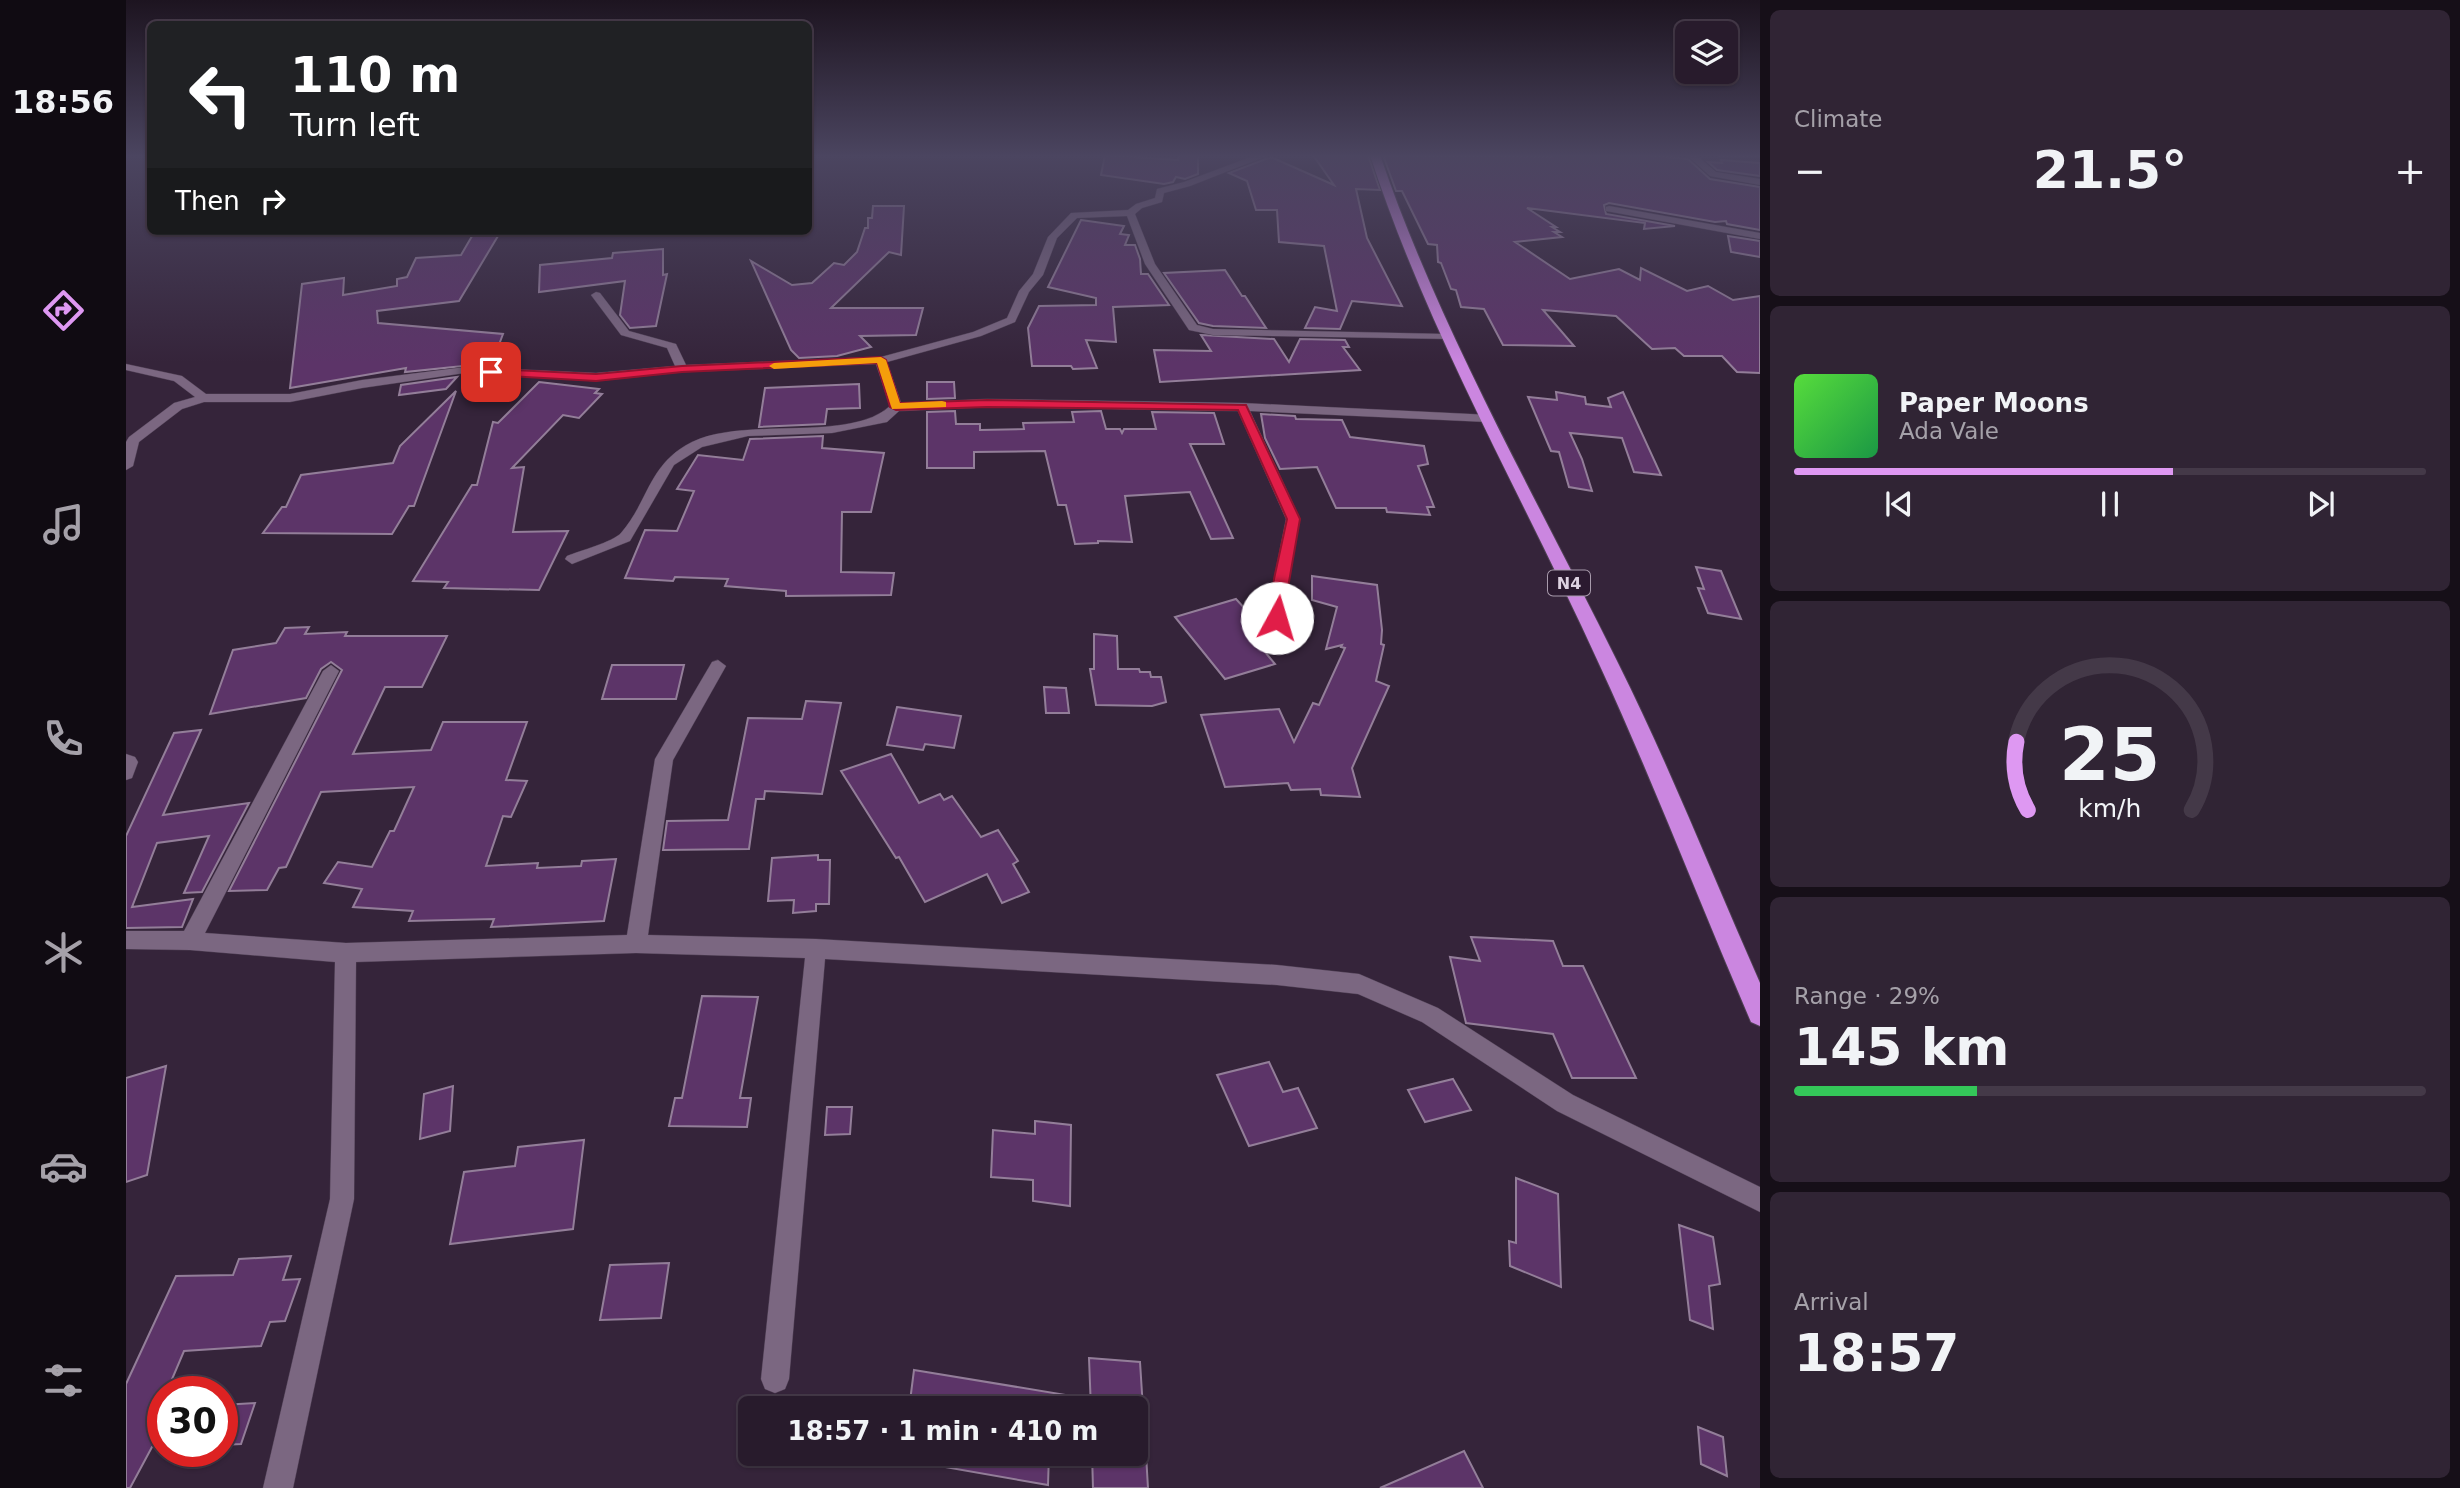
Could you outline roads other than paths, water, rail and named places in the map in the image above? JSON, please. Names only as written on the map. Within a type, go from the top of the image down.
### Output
[{"type":"highway","name":"N4","points":[[1398,224],[1446,337],[1611,666],[1760,1013]]},
{"type":"street","points":[[126,466],[133,440],[178,406],[203,398],[290,398],[362,384],[465,370],[596,377],[682,369],[881,360],[977,334],[1011,320],[1024,291],[1038,275],[1053,237],[1065,224]]},
{"type":"street","points":[[1134,224],[1150,264],[1193,328],[1213,332],[1446,337]]},
{"type":"street","points":[[1695,224],[1760,236]]},
{"type":"street","points":[[596,295],[625,333],[672,346],[682,369]]},
{"type":"street","points":[[881,360],[896,407]]},
{"type":"street","points":[[126,368],[180,378],[194,387],[203,398]]},
{"type":"street","points":[[572,559],[625,538],[669,463],[698,444],[748,432],[832,429],[883,419],[896,407],[987,403],[1242,407],[1488,418]]},
{"type":"street","points":[[1242,407],[1293,519],[1281,579],[1277,618]]},
{"type":"street","points":[[636,944],[664,759],[718,666]]},
{"type":"street","points":[[190,942],[331,671]]},
{"type":"street","points":[[126,761],[129,762],[126,773]]},
{"type":"street","points":[[126,940],[346,953],[636,944],[816,949],[1277,975],[1359,984],[1430,1016],[1565,1103],[1760,1200]]},
{"type":"street","points":[[775,1378],[816,949]]},
{"type":"street","points":[[278,1488],[342,1199],[346,953]]}]
